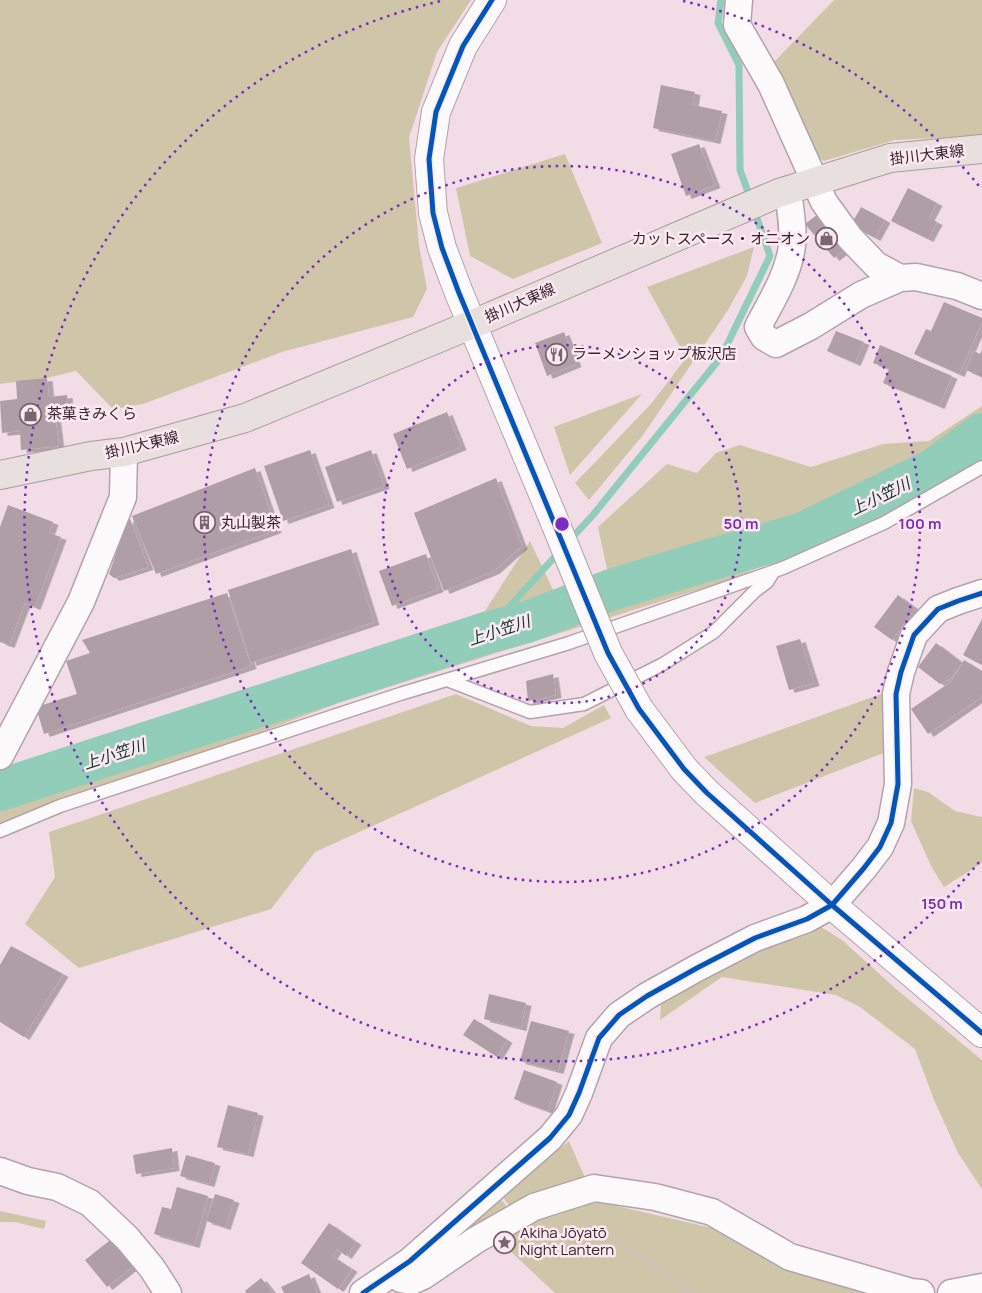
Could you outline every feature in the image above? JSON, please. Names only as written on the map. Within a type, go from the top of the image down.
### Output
[{"type":"main road","name":"掛川大東線","points":[[0,475],[91,456],[124,452],[245,418],[473,324],[783,191],[890,158],[982,148]]},
{"type":"street","points":[[492,0],[463,46],[436,112],[429,159],[433,213],[442,248],[608,653],[639,709],[684,769],[707,793],[832,905],[982,1033]]},
{"type":"street","points":[[739,0],[737,25],[771,84],[824,202],[850,238],[876,265],[900,278]]},
{"type":"street","points":[[783,191],[791,227],[791,250],[785,275],[758,327],[764,337],[776,344],[811,326],[861,295],[900,278],[916,277],[957,286],[982,296]]},
{"type":"street","points":[[0,756],[81,602],[123,497],[124,452]]},
{"type":"street","points":[[363,1293],[410,1261],[550,1138],[569,1115],[580,1093],[599,1038],[619,1015],[664,987],[747,942],[807,919],[832,905],[880,847],[891,823],[898,784],[896,694],[901,672],[914,635],[938,610],[982,593]]},
{"type":"street","points":[[0,1171],[28,1181],[57,1187],[90,1203],[128,1238],[152,1268],[168,1293]]},
{"type":"street","points":[[394,1272],[401,1278],[412,1281],[501,1225],[534,1207],[594,1188],[654,1197],[712,1212],[790,1257],[911,1292],[921,1293]]},
{"type":"street","points":[[951,1293],[982,1288]]},
{"type":"lane","points":[[0,831],[60,806],[400,694],[569,643],[774,571],[884,523],[982,467]]},
{"type":"lane","points":[[447,680],[530,712],[584,704],[663,664],[714,632],[755,591],[767,582],[774,571]]},
{"type":"path","points":[[557,1200],[653,1264],[690,1293]]},
{"type":"shaded area","points":[[0,0],[471,0],[437,52],[409,138],[419,245],[427,289],[413,317],[282,352],[143,404],[113,409],[76,371],[47,378],[0,384]]},
{"type":"shaded area","points":[[834,0],[982,0],[982,136],[895,140],[824,161],[817,157],[771,65]]},
{"type":"shaded area","points":[[565,154],[602,243],[513,279],[470,256],[456,188]]},
{"type":"shaded area","points":[[754,247],[747,276],[728,310],[643,435],[589,500],[575,483],[651,404],[686,358],[647,287]]},
{"type":"shaded area","points":[[642,394],[570,475],[554,427]]},
{"type":"shaded area","points":[[982,406],[982,458],[896,507],[732,579],[344,701],[251,736],[92,788],[0,823],[0,768],[31,762],[388,646],[485,611],[530,541],[557,598],[609,578],[598,527],[667,464],[697,473],[716,453],[740,445],[811,467],[883,444],[929,441]]},
{"type":"shaded area","points":[[884,693],[886,752],[755,803],[704,757]]},
{"type":"shaded area","points":[[456,694],[531,726],[563,728],[604,705],[611,718],[315,852],[271,909],[79,968],[25,924],[55,877],[49,832]]},
{"type":"shaded area","points":[[914,788],[928,792],[955,811],[982,817],[982,863],[944,887],[931,866],[911,821]]},
{"type":"shaded area","points":[[821,927],[842,940],[895,988],[982,1060],[982,1189],[958,1153],[934,1100],[915,1049],[860,1007],[836,995],[722,977],[660,1020],[661,1005],[734,961]]},
{"type":"shaded area","points":[[569,1141],[595,1201],[721,1230],[878,1293],[555,1293],[494,1236],[522,1222],[501,1195]]},
{"type":"shaded area","points":[[498,1196],[510,1210],[419,1272]]},
{"type":"shaded area","points":[[0,1211],[46,1221],[44,1229],[14,1222],[0,1222]]},
{"type":"building","points":[[661,85],[695,92],[693,105],[722,111],[715,141],[653,128]]},
{"type":"building","points":[[699,144],[715,185],[686,196],[671,154]]},
{"type":"building","points":[[908,188],[937,203],[929,218],[937,222],[928,239],[891,221]]},
{"type":"building","points":[[861,207],[885,220],[875,238],[851,225]]},
{"type":"building","points":[[821,212],[849,246],[834,258],[805,224]]},
{"type":"building","points":[[944,302],[982,318],[982,322],[959,374],[914,354],[926,329],[931,331]]},
{"type":"building","points":[[836,331],[864,342],[855,363],[827,351]]},
{"type":"building","name":"ラーメンショップ板沢店","points":[[564,332],[576,364],[547,376],[535,343]]},
{"type":"building","points":[[880,345],[952,376],[939,406],[883,383],[889,369],[873,363]]},
{"type":"building","points":[[982,349],[982,377],[966,370],[974,351],[980,354]]},
{"type":"building","name":"茶菓きみくら","points":[[47,378],[49,397],[67,395],[69,414],[55,415],[59,446],[21,450],[20,431],[2,433],[0,401],[17,399],[16,381]]},
{"type":"building","points":[[447,412],[461,447],[407,469],[393,434]]},
{"type":"building","points":[[310,450],[329,505],[283,521],[264,466]]},
{"type":"building","points":[[371,450],[384,486],[337,502],[325,467]]},
{"type":"building","name":"丸山製茶","points":[[255,468],[276,530],[156,574],[132,516]]},
{"type":"building","points":[[496,478],[522,546],[494,571],[444,591],[414,513]]},
{"type":"building","points":[[8,505],[53,522],[49,533],[61,537],[35,607],[25,603],[9,645],[0,642],[0,527]]},
{"type":"building","points":[[129,516],[148,567],[114,578],[109,574]]},
{"type":"building","points":[[351,549],[374,622],[251,663],[228,590]]},
{"type":"building","points":[[426,554],[438,589],[392,606],[379,571]]},
{"type":"building","points":[[227,593],[251,666],[44,734],[36,707],[77,694],[66,661],[90,653],[82,640]]},
{"type":"building","points":[[898,595],[915,608],[892,640],[874,627]]},
{"type":"building","points":[[982,619],[982,665],[963,655]]},
{"type":"building","points":[[800,639],[814,683],[789,690],[776,646]]},
{"type":"building","points":[[936,643],[962,663],[951,678],[940,684],[918,667]]},
{"type":"building","points":[[964,660],[982,671],[982,695],[928,734],[911,709],[952,681]]},
{"type":"building","points":[[553,674],[556,695],[528,701],[526,681]]},
{"type":"building","points":[[11,946],[63,974],[24,1037],[0,1022],[0,965]]},
{"type":"building","points":[[489,994],[526,1003],[521,1028],[484,1019]]},
{"type":"building","points":[[474,1019],[507,1040],[497,1057],[463,1035]]},
{"type":"building","points":[[531,1021],[569,1031],[558,1071],[520,1061]]},
{"type":"building","points":[[524,1070],[557,1082],[548,1111],[514,1099]]},
{"type":"building","points":[[228,1105],[258,1113],[248,1154],[217,1147]]},
{"type":"building","points":[[172,1148],[174,1168],[136,1174],[133,1155]]},
{"type":"building","points":[[186,1155],[215,1163],[209,1184],[180,1176]]},
{"type":"building","points":[[177,1187],[208,1196],[194,1245],[154,1234],[162,1207],[171,1209]]},
{"type":"building","points":[[215,1194],[234,1200],[225,1227],[206,1221]]},
{"type":"building","points":[[329,1223],[356,1242],[346,1256],[337,1249],[332,1256],[352,1269],[338,1289],[301,1263]]},
{"type":"building","points":[[504,1236],[511,1242],[504,1249],[498,1243]]},
{"type":"building","points":[[114,1237],[136,1264],[107,1287],[85,1260]]},
{"type":"building","points":[[309,1274],[317,1293],[284,1293],[281,1287]]},
{"type":"building","points":[[261,1278],[273,1293],[246,1293],[245,1291]]},
{"type":"waterway","points":[[721,0],[718,23],[739,65],[740,170],[751,200]]},
{"type":"waterway","points":[[569,541],[593,515],[721,357],[770,256],[754,210]]},
{"type":"waterway","name":"上小笠川","points":[[0,790],[486,633],[527,622],[611,590],[801,534],[933,470],[982,434]]},
{"type":"waterway","points":[[486,633],[560,551]]},
{"type":"cycle path","points":[[492,0],[463,46],[436,112],[429,159],[433,213],[442,248],[459,293],[608,653],[639,709],[684,769],[707,793],[832,905],[982,1033]]},
{"type":"cycle path","points":[[363,1293],[410,1261],[550,1138],[569,1115],[599,1038],[619,1015],[647,996],[755,938],[807,919],[832,905],[880,847],[891,823],[898,784],[896,694],[901,672],[914,635],[938,609],[982,593]]},
{"type":"place","name":"カットスペース・オニオン","points":[[826,239]]},
{"type":"place","name":"ラーメンショップ板沢店","points":[[556,354]]},
{"type":"place","name":"茶菓きみくら","points":[[31,414]]},
{"type":"place","name":"丸山製茶","points":[[205,523]]},
{"type":"place","name":"Akiha Jōyatō Night Lantern","points":[[504,1242]]}]
